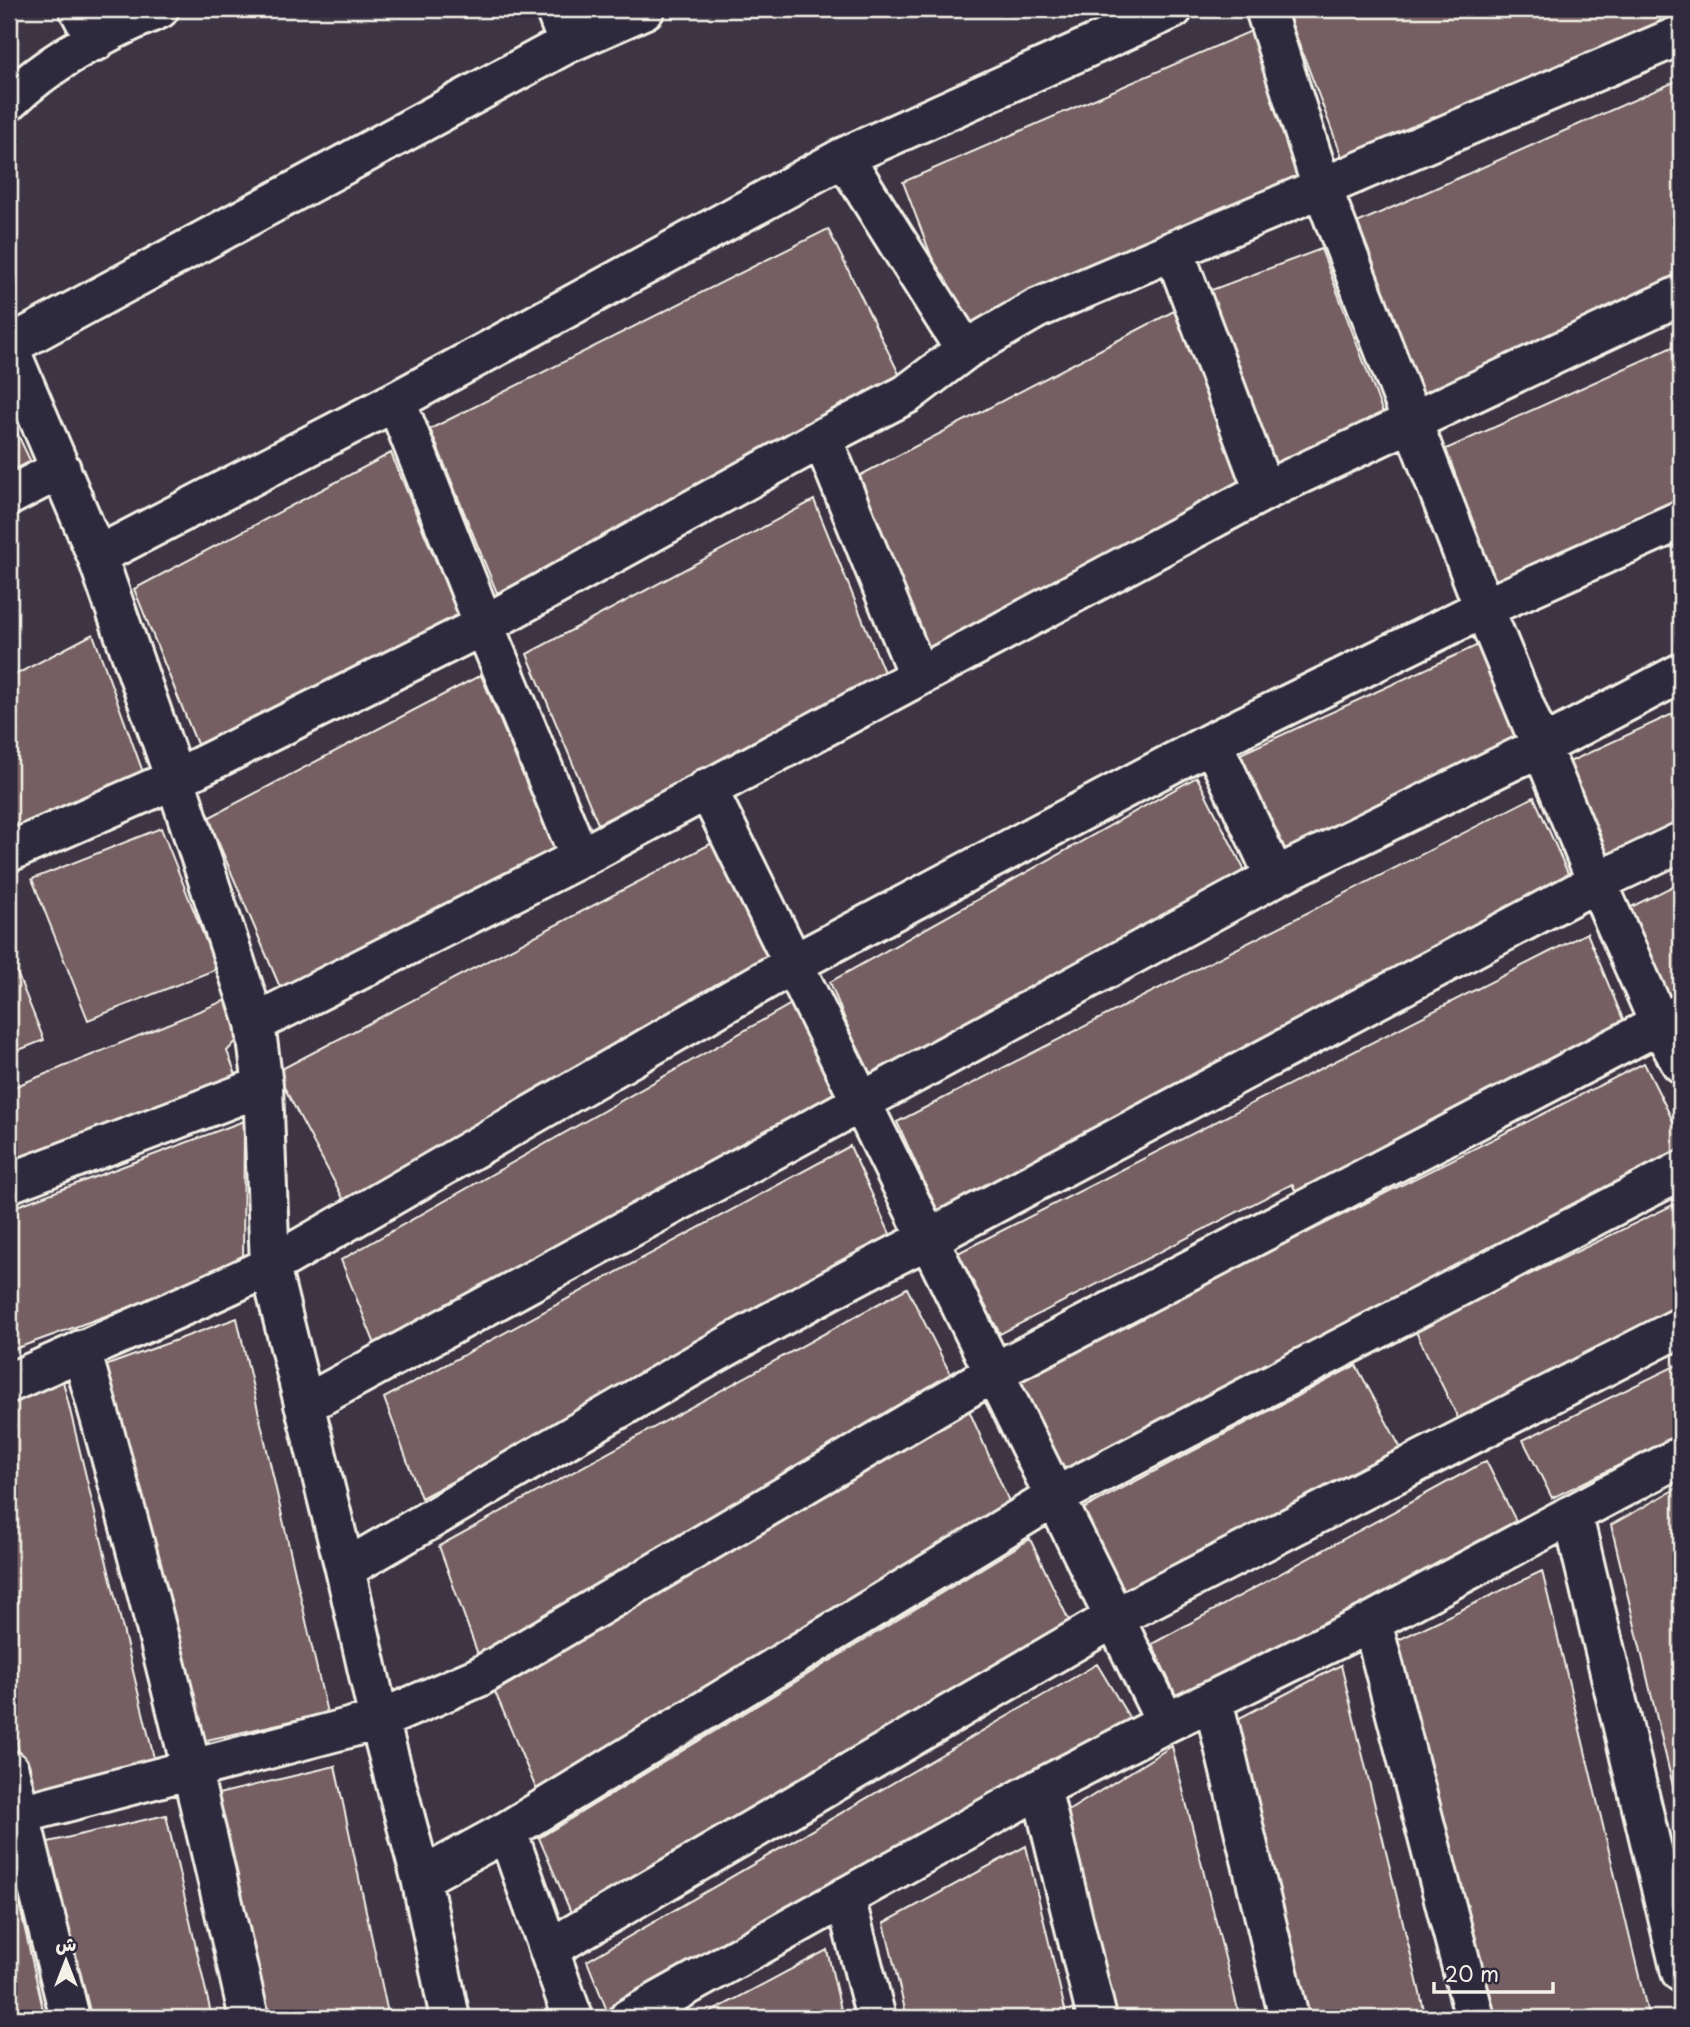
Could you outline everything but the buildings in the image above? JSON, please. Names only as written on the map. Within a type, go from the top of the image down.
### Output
[{"type":"street","points":[[9,101],[53,64],[88,25],[159,9]]},
{"type":"street","points":[[450,2018],[421,1878],[379,1720],[345,1569],[270,1266],[263,1086],[255,1023],[175,779],[97,556],[9,347],[562,26],[645,9]]},
{"type":"street","points":[[97,556],[396,401],[844,157],[1173,9]]},
{"type":"street","points":[[1265,9],[1322,188],[1484,608],[1597,881],[1671,1019],[1681,1063]]},
{"type":"street","points":[[9,852],[175,779],[484,625],[822,438],[907,394],[965,350],[1036,309],[1681,35]]},
{"type":"street","points":[[844,157],[965,350]]},
{"type":"street","points":[[1174,251],[1264,491]]},
{"type":"street","points":[[255,1023],[580,858],[1264,491],[1681,295]]},
{"type":"street","points":[[396,401],[580,858]]},
{"type":"street","points":[[822,438],[918,676]]},
{"type":"street","points":[[9,496],[61,469]]},
{"type":"street","points":[[9,1383],[270,1266],[793,964],[1212,742],[1484,608],[1681,520]]},
{"type":"street","points":[[304,1405],[1275,877],[1542,746],[1681,673]]},
{"type":"street","points":[[1212,742],[1275,877]]},
{"type":"street","points":[[707,788],[1166,1723]]},
{"type":"street","points":[[345,1569],[652,1389],[838,1284],[928,1239],[1597,881],[1681,842]]},
{"type":"street","points":[[14,1816],[379,1720],[479,1677],[993,1373],[1671,1019]]},
{"type":"street","points":[[9,1183],[263,1086]]},
{"type":"street","points":[[421,1878],[507,1831],[1055,1497],[1681,1171]]},
{"type":"street","points":[[549,1949],[1114,1618],[1681,1327]]},
{"type":"street","points":[[81,1350],[145,1579],[192,1769],[248,2018]]},
{"type":"street","points":[[629,2018],[670,2008],[845,1897],[1041,1788],[1372,1622],[1681,1456]]},
{"type":"street","points":[[1573,1516],[1681,1972]]},
{"type":"street","points":[[1372,1622],[1475,2018]]},
{"type":"street","points":[[1213,1700],[1289,2018]]},
{"type":"street","points":[[9,1770],[14,1816],[70,2018]]},
{"type":"street","points":[[1041,1788],[1097,2018]]},
{"type":"street","points":[[507,1831],[573,2018]]},
{"type":"street","points":[[845,1897],[876,2018]]}]
